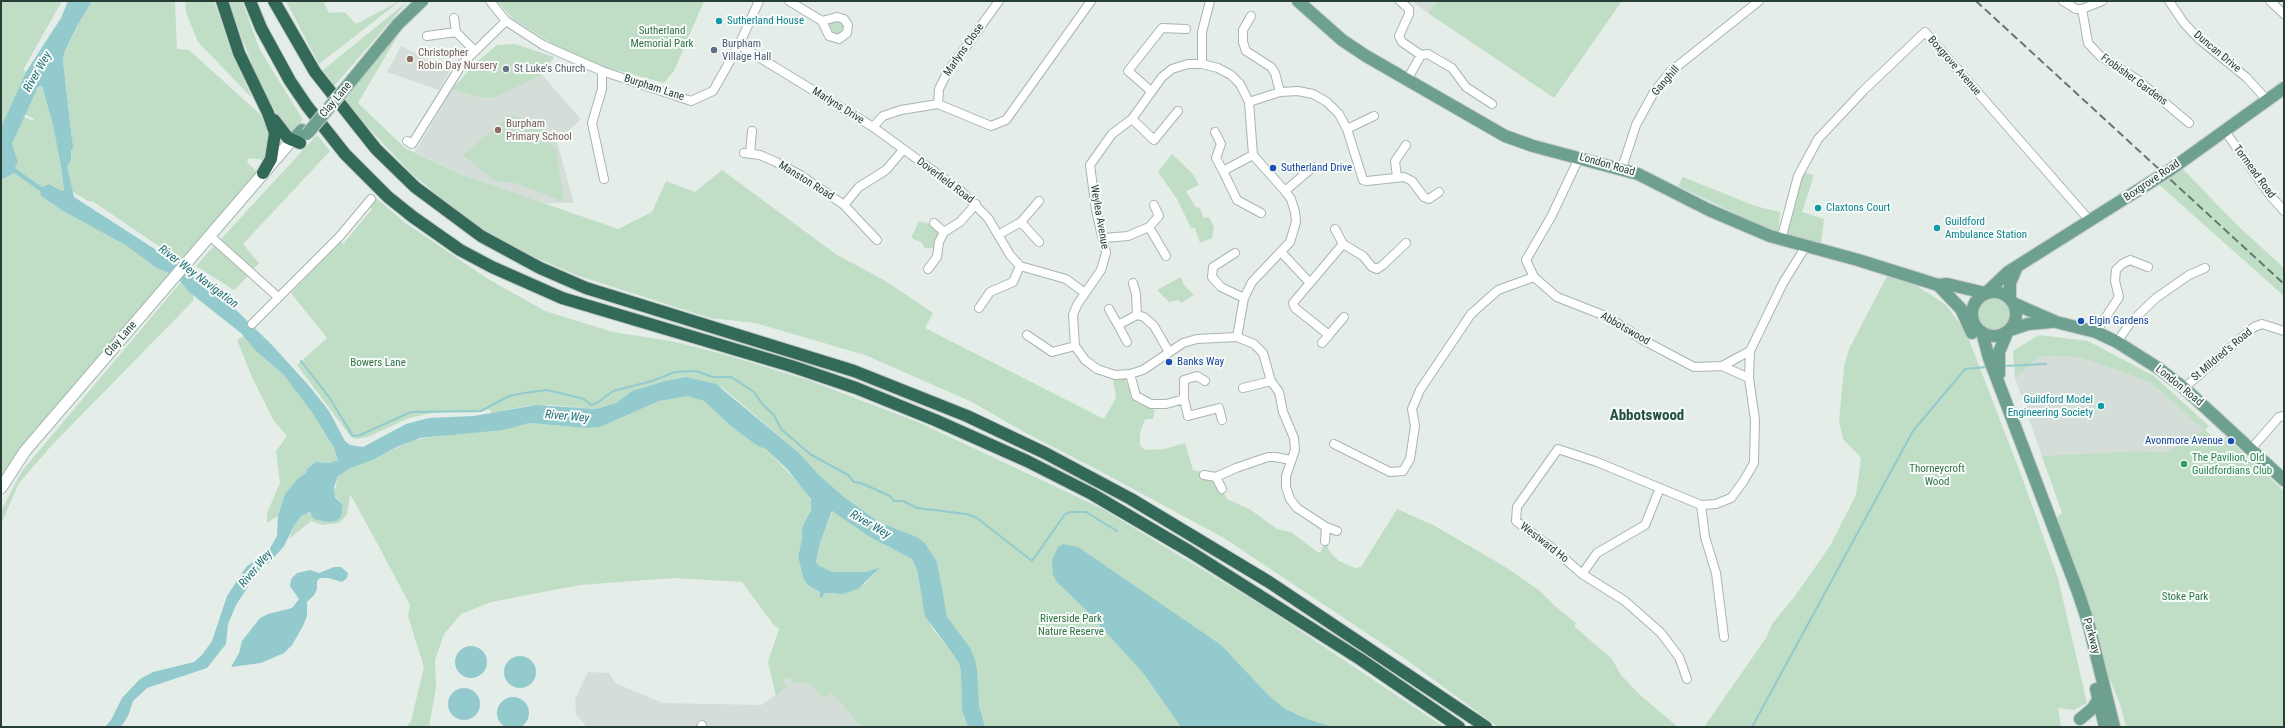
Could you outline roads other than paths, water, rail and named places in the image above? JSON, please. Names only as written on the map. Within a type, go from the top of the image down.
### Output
[{"type":"highway","points":[[222,1],[239,52],[268,112],[273,127],[275,142],[271,159],[263,173]]},
{"type":"highway","points":[[250,1],[261,28],[290,80],[307,106],[344,154],[393,201],[460,250],[492,267],[562,298],[791,366],[842,383],[928,417],[1014,455],[1092,494],[1196,555],[1354,655],[1459,727]]},
{"type":"highway","points":[[274,1],[315,72],[368,140],[415,187],[481,236],[540,268],[586,288],[854,371],[967,416],[1045,453],[1131,499],[1237,562],[1360,641],[1486,727]]},
{"type":"highway","points":[[268,112],[281,131],[300,137]]},
{"type":"main road","name":"Clay Lane","points":[[300,137],[414,1]]},
{"type":"main road","name":"Clay Lane","points":[[350,78],[398,24],[422,1]]},
{"type":"main road","name":"London Road","points":[[1298,1],[1342,40],[1407,80],[1505,136],[1533,146],[1622,168],[1638,174],[1726,218],[1780,240],[1912,276],[1938,285]]},
{"type":"main road","name":"Boxgrove Road","points":[[1986,293],[2008,272],[2016,269],[2166,173],[2284,88]]},
{"type":"main road","points":[[2006,400],[1997,366],[1999,352],[2008,331],[2016,318],[2010,283],[2016,269]]},
{"type":"main road","points":[[1938,285],[1947,284],[1986,293],[1997,291],[2012,301]]},
{"type":"main road","points":[[1938,285],[1961,309],[1968,313],[1982,332],[1989,358],[2006,400]]},
{"type":"main road","points":[[1974,322],[1973,307],[1977,300],[1986,293]]},
{"type":"main road","name":"London Road","points":[[2012,301],[2056,322],[2096,332],[2117,342],[2158,368],[2184,388],[2284,480]]},
{"type":"main road","points":[[1961,309],[2006,400]]},
{"type":"main road","name":"London Road","points":[[2008,331],[2028,324],[2056,322]]},
{"type":"main road","points":[[1982,332],[1996,336],[2008,331]]},
{"type":"main road","name":"Parkway","points":[[2006,400],[2088,622],[2114,727]]},
{"type":"main road","name":"Parkway","points":[[2060,546],[2105,727]]},
{"type":"main road","points":[[2080,719],[2090,712],[2098,700]]},
{"type":"street","name":"Burpham Lane","points":[[490,1],[506,21],[543,46],[602,71],[691,101],[713,92],[739,45],[759,1]]},
{"type":"street","points":[[789,1],[822,21]]},
{"type":"street","name":"Marlyns Close","points":[[938,104],[940,89],[947,73],[999,1]]},
{"type":"street","points":[[938,104],[991,126],[1006,120],[1091,1]]},
{"type":"street","points":[[1210,1],[1202,32],[1202,64],[1218,68],[1231,75],[1240,84],[1249,102],[1253,155],[1291,199],[1296,222],[1290,242],[1252,282],[1244,298],[1237,337]]},
{"type":"street","points":[[1400,1],[1409,9],[1409,14],[1399,36],[1402,42],[1421,55],[1428,54],[1452,68],[1466,87],[1492,104]]},
{"type":"street","name":"Ganghill","points":[[1622,168],[1636,125],[1654,92],[1670,72],[1759,1]]},
{"type":"street","points":[[2063,1],[2076,9],[2082,9],[2102,1]]},
{"type":"street","name":"Duncan Drive","points":[[2169,1],[2184,23],[2199,39],[2246,77],[2267,100]]},
{"type":"street","points":[[2270,1],[2284,14]]},
{"type":"street","name":"Frobisher Gardens","points":[[2082,9],[2088,43],[2100,56],[2138,80],[2189,122]]},
{"type":"street","points":[[1251,16],[1243,30],[1243,42],[1246,51],[1271,67],[1275,73],[1280,92]]},
{"type":"street","points":[[454,18],[456,32],[475,51]]},
{"type":"street","points":[[407,141],[412,144],[458,70],[506,21]]},
{"type":"street","points":[[1151,91],[1128,71],[1162,28],[1186,29]]},
{"type":"street","points":[[427,36],[456,32]]},
{"type":"street","name":"Boxgrove Avenue","points":[[1780,240],[1798,176],[1818,139],[1865,89],[1925,32],[2091,222]]},
{"type":"street","name":"Marlyns Drive","points":[[739,45],[873,127],[883,116],[901,110],[938,104]]},
{"type":"street","points":[[1407,80],[1421,55]]},
{"type":"street","name":"Weylea Avenue","points":[[1085,293],[1101,270],[1106,252],[1104,238],[1096,210],[1090,165],[1112,134],[1132,119],[1151,91],[1172,69],[1188,64],[1202,64]]},
{"type":"street","points":[[602,71],[602,89],[592,123],[604,179]]},
{"type":"street","points":[[1249,102],[1280,92],[1298,91],[1320,98],[1339,114],[1347,129],[1363,180],[1367,181],[1404,177],[1412,181],[1424,197],[1429,199],[1439,192]]},
{"type":"street","points":[[1132,119],[1154,140],[1178,111]]},
{"type":"street","points":[[1347,129],[1374,116]]},
{"type":"street","name":"Doverfield Road","points":[[873,127],[961,191],[976,204],[1010,255],[1020,266]]},
{"type":"street","name":"Manston Road","points":[[752,131],[747,153],[776,162],[796,172],[844,205],[877,240]]},
{"type":"street","name":"Tormead Road","points":[[2225,131],[2265,189],[2284,211]]},
{"type":"street","points":[[1215,132],[1220,144],[1216,158],[1237,200],[1261,213]]},
{"type":"street","name":"Clay Lane","points":[[247,195],[250,187],[300,137]]},
{"type":"street","name":"Clay Lane","points":[[1,488],[25,451],[247,195],[262,183],[300,137]]},
{"type":"street","points":[[1397,177],[1395,161],[1406,145]]},
{"type":"street","name":"Manston Road","points":[[844,205],[859,186],[886,170],[903,150]]},
{"type":"street","points":[[1223,171],[1253,155]]},
{"type":"street","name":"Abbotswood","points":[[1579,158],[1551,217],[1526,260],[1534,277],[1557,298],[1608,317],[1643,340],[1694,367],[1722,366],[1749,378]]},
{"type":"street","points":[[1285,191],[1313,167]]},
{"type":"street","points":[[252,324],[340,236],[371,199]]},
{"type":"street","points":[[998,235],[1021,222],[1039,201]]},
{"type":"street","points":[[928,269],[937,257],[939,242],[944,232],[960,222],[976,204]]},
{"type":"street","points":[[1104,238],[1128,236],[1149,226],[1159,216],[1154,205]]},
{"type":"street","points":[[1021,222],[1039,242]]},
{"type":"street","points":[[934,223],[944,232]]},
{"type":"street","points":[[1149,226],[1166,256]]},
{"type":"street","points":[[1335,229],[1343,244],[1362,256],[1372,267],[1377,269],[1406,243]]},
{"type":"street","points":[[207,241],[278,297]]},
{"type":"street","points":[[1329,335],[1295,308],[1294,300],[1343,244]]},
{"type":"street","points":[[1582,574],[1597,553],[1645,525],[1660,488],[1701,505],[1716,504],[1731,498],[1743,482],[1754,463],[1755,420],[1749,378],[1750,351],[1783,283],[1806,246]]},
{"type":"street","points":[[1281,252],[1310,283]]},
{"type":"street","points":[[1235,253],[1213,267],[1212,278],[1221,287],[1244,298]]},
{"type":"street","points":[[2096,332],[2119,297],[2115,281],[2116,270],[2122,264],[2130,260],[2148,267]]},
{"type":"street","points":[[978,308],[990,292],[1014,282],[1020,266],[1066,279],[1085,293],[1073,315],[1075,346],[1085,360],[1097,369],[1115,375],[1130,374],[1156,363],[1183,343],[1197,339],[1237,337],[1254,344],[1263,353],[1271,381],[1279,392],[1283,412],[1294,438],[1295,450],[1286,476],[1286,487],[1290,499],[1297,508],[1326,527],[1337,531]]},
{"type":"street","points":[[2117,342],[2131,322],[2156,298],[2189,275],[2205,268]]},
{"type":"street","points":[[1334,444],[1390,472],[1403,471],[1410,459],[1415,426],[1412,409],[1420,390],[1471,314],[1498,290],[1534,277]]},
{"type":"street","points":[[1133,283],[1136,294],[1137,315]]},
{"type":"street","points":[[1109,309],[1128,342]]},
{"type":"street","points":[[1118,325],[1137,315]]},
{"type":"street","points":[[1137,315],[1149,320],[1169,352]]},
{"type":"street","points":[[1322,343],[1344,317]]},
{"type":"street","name":"St Mildred's Road","points":[[2184,388],[2254,327],[2262,324],[2284,331]]},
{"type":"street","points":[[1027,335],[1052,352],[1075,346]]},
{"type":"street","name":"Abbotswood","points":[[1722,366],[1750,351]]},
{"type":"street","points":[[1130,374],[1136,396],[1151,404],[1166,404],[1184,399]]},
{"type":"street","points":[[1205,382],[1197,376],[1183,380],[1184,399],[1188,416],[1219,408],[1222,420]]},
{"type":"street","points":[[1243,388],[1271,381]]},
{"type":"street","points":[[2251,449],[2279,417],[2284,416]]},
{"type":"street","name":"Westward Ho","points":[[1660,488],[1597,462],[1558,448],[1518,507],[1516,521],[1556,550],[1582,574],[1625,601],[1661,633],[1679,657],[1687,679]]},
{"type":"street","points":[[1204,475],[1216,477],[1236,468],[1268,458],[1275,457],[1291,460]]},
{"type":"street","points":[[1216,477],[1222,489]]},
{"type":"street","points":[[1701,505],[1705,537],[1716,573],[1724,637]]},
{"type":"street","points":[[1325,541],[1326,527]]},
{"type":"water","name":"River Wey","points":[[68,1],[92,1],[77,26],[64,53],[63,61],[73,148],[71,151],[71,160],[67,166],[74,197],[164,255],[233,307],[272,345],[310,387],[329,411],[345,441],[350,445],[363,447],[406,424],[429,418],[474,416],[536,405],[596,409],[616,403],[632,391],[686,377],[716,384],[799,453],[818,474],[844,497],[879,522],[917,537],[925,543],[937,562],[947,617],[970,648],[975,660],[979,706],[985,727],[968,727],[962,710],[961,672],[959,663],[925,616],[917,570],[912,559],[870,537],[832,511],[820,543],[816,562],[818,565],[832,572],[866,572],[881,567],[858,589],[843,594],[824,593],[822,598],[820,597],[820,592],[809,586],[804,580],[798,557],[802,539],[802,528],[811,510],[811,499],[787,469],[766,449],[758,446],[731,426],[704,401],[688,396],[659,401],[600,427],[587,428],[529,423],[503,430],[420,438],[349,469],[338,476],[334,487],[335,497],[343,505],[341,517],[336,521],[328,522],[314,519],[310,512],[302,516],[295,524],[284,546],[271,561],[260,569],[236,605],[228,624],[226,644],[207,668],[147,688],[133,701],[128,716],[121,727],[105,727],[111,720],[122,698],[140,679],[153,672],[194,662],[202,655],[212,641],[227,596],[246,567],[269,550],[277,536],[278,516],[285,494],[298,478],[306,473],[307,469],[316,462],[330,463],[338,460],[334,448],[312,412],[283,374],[256,351],[241,333],[189,292],[181,282],[171,274],[155,267],[127,246],[63,211],[41,196],[40,191],[14,173],[1,180],[1,127],[26,72],[61,18]],"holes":[[[42,86],[53,125],[61,167],[64,190],[62,191],[49,184],[42,187],[15,168],[18,162],[12,144],[38,87]]]},
{"type":"water","points":[[1063,544],[1078,547],[1221,645],[1269,696],[1285,709],[1307,719],[1332,727],[1181,727],[1144,674],[1085,609],[1057,582],[1053,575],[1052,560],[1058,547]]},
{"type":"water","points":[[334,567],[341,567],[348,573],[347,578],[342,582],[328,578],[320,578],[317,581],[317,589],[314,595],[307,602],[307,616],[303,626],[292,645],[284,653],[261,663],[231,667],[239,653],[242,641],[260,618],[268,614],[292,608],[299,599],[290,586],[291,579],[297,573],[310,570],[319,573]]},
{"type":"water","points":[[468,646],[474,646],[484,653],[487,662],[486,668],[480,675],[474,678],[468,678],[458,671],[455,665],[455,659],[462,649]]},
{"type":"water","points":[[517,656],[523,656],[533,663],[536,672],[535,678],[529,685],[523,688],[517,688],[507,681],[504,675],[504,669],[511,659]]},
{"type":"water","points":[[461,688],[467,688],[477,695],[480,704],[479,710],[473,717],[467,720],[461,720],[451,713],[448,707],[448,701],[455,691]]},
{"type":"water","points":[[513,697],[522,700],[526,704],[529,713],[526,722],[522,726],[513,729],[504,726],[500,722],[497,713],[500,704],[504,700]]},
{"type":"waterway","points":[[301,361],[329,397],[353,436],[360,435],[411,412],[481,411],[509,396],[524,393],[547,390],[584,399],[591,405],[597,403],[613,391],[652,381],[675,372],[696,371],[713,377],[731,377],[754,392],[763,405],[774,415],[781,429],[810,454],[848,475],[854,482],[861,483],[890,496],[894,501],[903,501],[917,508],[966,514],[977,518],[1032,561],[1065,514],[1071,512],[1086,512],[1117,531]]},
{"type":"waterway","points":[[2003,366],[2046,364]]},
{"type":"waterway","points":[[1752,727],[1913,431],[1965,369],[1987,367]]},
{"type":"railway","points":[[1976,1],[2284,284]]},
{"type":"place","name":"Sutherland House","points":[[719,21]]},
{"type":"place","name":"Burpham Village Hall","points":[[714,50]]},
{"type":"place","name":"Christopher Robin Day Nursery","points":[[410,59]]},
{"type":"place","name":"St Luke's Church","points":[[506,69]]},
{"type":"place","name":"Burpham Primary School","points":[[498,130]]},
{"type":"place","name":"Sutherland Drive","points":[[1273,168]]},
{"type":"place","name":"Claxtons Court","points":[[1818,208]]},
{"type":"place","name":"Guildford Ambulance Station","points":[[1937,228]]},
{"type":"place","name":"Elgin Gardens","points":[[2081,321]]},
{"type":"place","name":"Banks Way","points":[[1169,362]]},
{"type":"place","name":"Guildford Model Engineering Society","points":[[2101,406]]},
{"type":"place","name":"Avonmore Avenue","points":[[2231,441]]},
{"type":"place","name":"The Pavilion, Old Guildfordians Club","points":[[2184,464]]},
{"type":"district","name":"Abbotswood","points":[[1647,416]]},
{"type":"park label","name":"Sutherland Memorial Park","points":[[662,37]]},
{"type":"park label","name":"Bowers Lane","points":[[378,363]]},
{"type":"park label","name":"Thorneycroft Wood","points":[[1937,475]]},
{"type":"park label","name":"Stoke Park","points":[[2185,597]]},
{"type":"park label","name":"Riverside Park Nature Reserve","points":[[1071,625]]},
{"type":"water label","name":"River Wey Navigation","points":[[198,277]]}]
